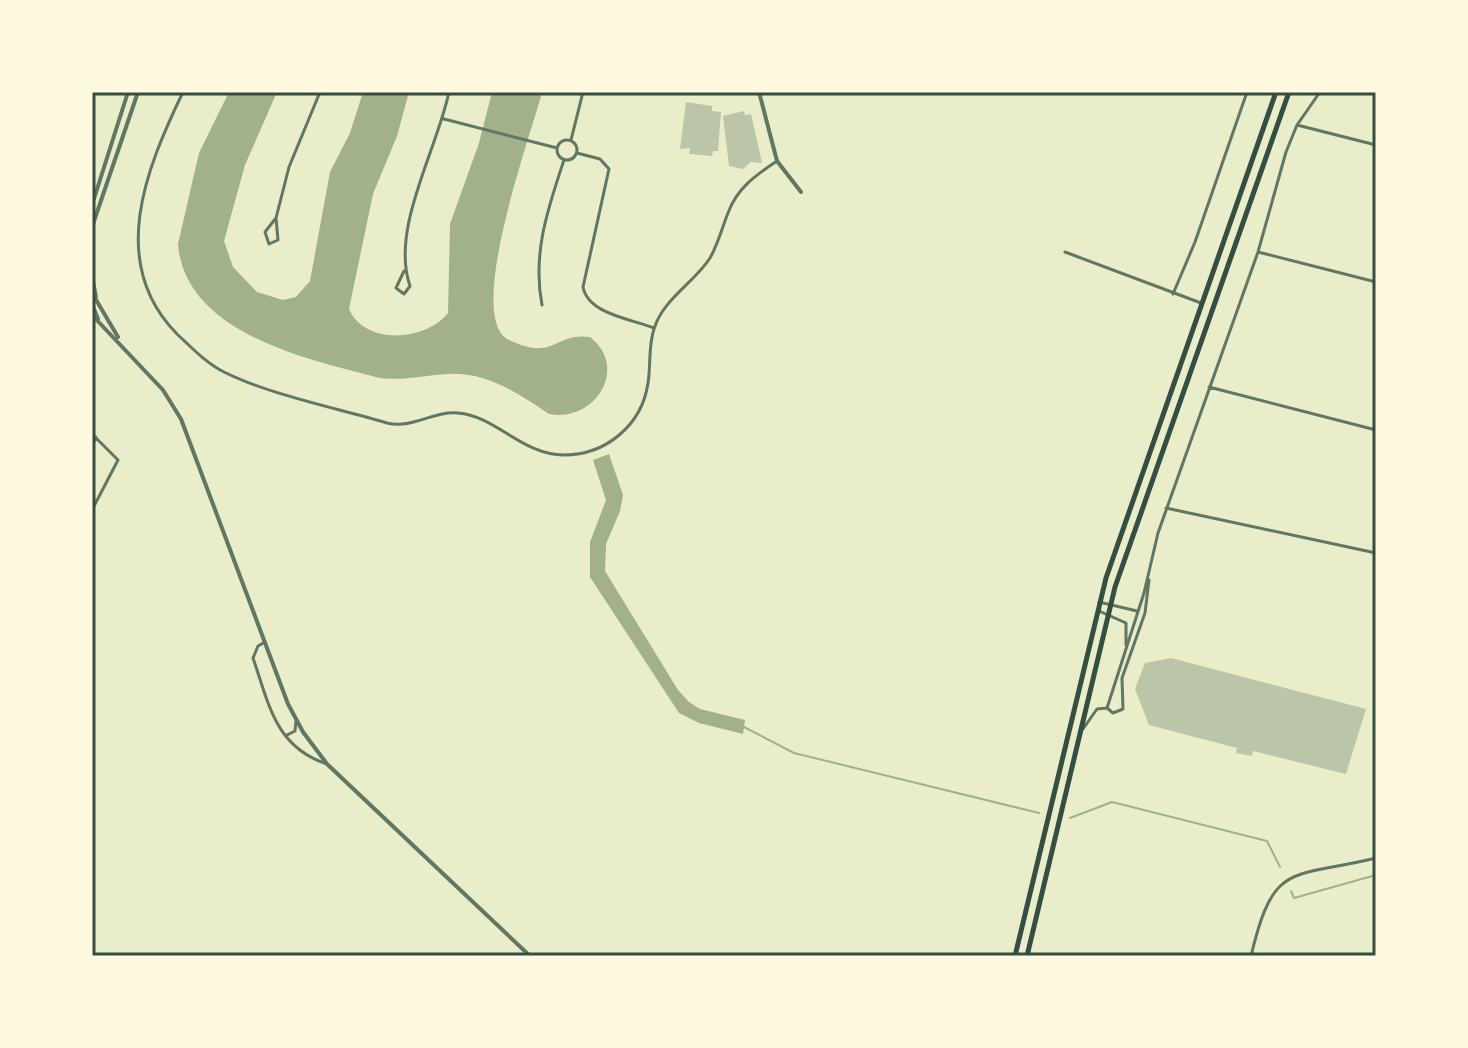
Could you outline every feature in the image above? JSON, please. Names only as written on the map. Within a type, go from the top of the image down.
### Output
[{"type":"highway","points":[[1015,956],[1099,602],[1276,92]]},
{"type":"highway","points":[[1027,956],[1111,605],[1289,92]]},
{"type":"street","points":[[92,205],[128,92]]},
{"type":"street","points":[[92,227],[138,92]]},
{"type":"street","points":[[183,92],[150,172],[137,227],[139,265],[151,299],[170,326],[198,354],[228,374],[399,426],[444,413],[459,413],[541,452],[581,454],[612,441],[631,424],[641,409],[649,380],[654,328],[670,301],[709,258],[735,197],[745,185],[777,161]]},
{"type":"street","points":[[276,218],[265,232],[269,244],[278,240],[276,218],[293,155],[320,92]]},
{"type":"street","points":[[404,271],[410,286],[404,294],[396,288],[404,271],[410,215],[444,119],[449,92]]},
{"type":"street","points":[[571,140],[583,92]]},
{"type":"street","points":[[759,92],[777,161],[801,192]]},
{"type":"street","points":[[1173,294],[1195,242],[1247,92]]},
{"type":"street","points":[[1107,708],[1149,577],[1166,508],[1258,252],[1297,125],[1320,92]]},
{"type":"street","points":[[444,119],[557,148],[564,160],[544,220],[537,268],[542,305]]},
{"type":"street","points":[[1297,125],[1376,145]]},
{"type":"street","points":[[557,148],[561,141],[571,140],[577,145],[577,153],[572,159],[564,160]]},
{"type":"street","points":[[577,153],[600,159],[609,169],[583,287],[584,295],[593,305],[654,328]]},
{"type":"street","points":[[1065,252],[1201,303]]},
{"type":"street","points":[[1258,252],[1376,282]]},
{"type":"street","points":[[92,276],[94,295],[121,343]]},
{"type":"street","points":[[92,304],[99,321]]},
{"type":"street","points":[[92,315],[163,390],[183,423],[296,721],[327,764],[530,956]]},
{"type":"street","points":[[1209,387],[1376,430]]},
{"type":"street","points":[[92,445],[94,436]]},
{"type":"street","points":[[92,510],[118,460],[94,436]]},
{"type":"street","points":[[1166,508],[1376,553]]},
{"type":"street","points":[[1107,708],[1113,713],[1123,709],[1122,678],[1141,626],[1150,588],[1149,577]]},
{"type":"street","points":[[1099,602],[1137,611]]},
{"type":"street","points":[[1097,611],[1128,626],[1124,653]]},
{"type":"street","points":[[1137,611],[1141,626]]},
{"type":"street","points":[[265,642],[258,646],[253,658],[278,729],[305,755],[327,764]]},
{"type":"street","points":[[1077,739],[1090,715],[1107,708]]},
{"type":"street","points":[[287,735],[295,731],[296,721]]},
{"type":"street","points":[[1251,956],[1265,903],[1281,883],[1311,872],[1376,858]]},
{"type":"shaded area","points":[[229,92],[277,92],[245,165],[224,241],[233,267],[257,292],[283,300],[296,297],[310,281],[330,172],[350,133],[363,92],[409,92],[397,136],[373,194],[349,309],[357,321],[368,329],[396,335],[426,329],[448,313],[450,224],[479,143],[492,92],[542,92],[515,181],[497,262],[493,297],[497,325],[509,340],[536,348],[569,338],[590,337],[602,350],[607,363],[601,390],[592,402],[565,415],[549,414],[502,385],[476,376],[448,374],[380,378],[287,351],[255,338],[227,321],[203,300],[186,275],[178,244],[199,153]]},
{"type":"shaded area","points":[[609,454],[623,495],[620,511],[606,544],[605,571],[678,690],[700,709],[745,720],[743,734],[699,723],[679,713],[590,577],[590,542],[606,500],[593,460]]},
{"type":"building","points":[[686,102],[712,106],[712,111],[721,112],[718,151],[713,151],[712,156],[689,154],[690,148],[680,149]]},
{"type":"building","points":[[744,111],[745,115],[751,114],[762,163],[751,162],[743,169],[729,166],[723,116]]},
{"type":"building","points":[[1171,658],[1366,709],[1346,774],[1253,751],[1252,756],[1236,753],[1237,748],[1149,725],[1135,689],[1145,663]]},
{"type":"waterway","points":[[744,727],[794,753],[1039,813]]},
{"type":"waterway","points":[[1070,818],[1112,802],[1267,841],[1280,867]]},
{"type":"waterway","points":[[1291,891],[1294,898],[1376,875]]}]
